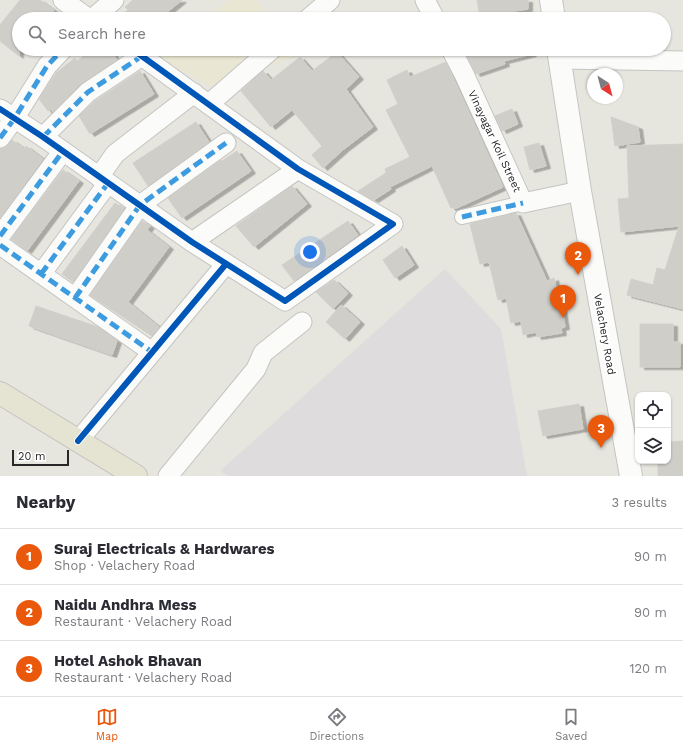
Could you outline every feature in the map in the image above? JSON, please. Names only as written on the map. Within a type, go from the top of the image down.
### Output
[{"type":"main road","points":[[551,0],[553,12]]},
{"type":"main road","name":"Velachery Road","points":[[559,56],[580,191],[631,476]]},
{"type":"main road","points":[[0,393],[136,476]]},
{"type":"street","points":[[63,0],[79,12]]},
{"type":"street","points":[[100,12],[114,0]]},
{"type":"street","points":[[316,12],[330,0]]},
{"type":"street","points":[[425,0],[431,12]]},
{"type":"street","points":[[0,138],[7,114],[56,56]]},
{"type":"street","points":[[43,137],[88,92],[133,56]]},
{"type":"street","points":[[7,114],[43,137],[192,242],[286,301],[393,224],[298,168],[141,56]]},
{"type":"street","points":[[41,274],[104,180],[114,154],[201,99],[262,56]]},
{"type":"street","name":"Vinayagar Koil Street","points":[[454,56],[523,203],[580,191]]},
{"type":"street","points":[[594,56],[683,61]]},
{"type":"street","points":[[75,298],[140,206],[226,143]]},
{"type":"street","points":[[0,236],[63,152]]},
{"type":"street","points":[[192,242],[298,168]]},
{"type":"street","points":[[462,217],[523,203]]},
{"type":"street","points":[[0,245],[152,352]]},
{"type":"street","points":[[78,441],[226,264]]},
{"type":"street","points":[[168,476],[256,369],[263,353],[302,322]]},
{"type":"shaded area","points":[[229,0],[256,0],[265,12],[214,12]]},
{"type":"shaded area","points":[[159,56],[295,56],[215,88],[157,58]]},
{"type":"shaded area","points":[[445,269],[501,329],[527,476],[228,476],[220,471]]},
{"type":"building","points":[[20,0],[40,0],[54,10],[52,12],[12,12],[12,50],[0,41],[0,25]]},
{"type":"building","points":[[133,0],[182,0],[167,12],[125,12],[128,10],[125,7]]},
{"type":"building","points":[[477,0],[528,0],[528,9],[507,12],[479,12]]},
{"type":"building","points":[[84,56],[114,56],[117,60],[80,84],[53,112],[50,109],[48,111],[39,99],[56,73],[75,58],[77,61]]},
{"type":"building","points":[[332,56],[341,56],[359,77],[346,89],[373,127],[344,149],[323,168],[312,155],[322,146],[292,110],[271,127],[241,91],[263,71],[271,80],[300,57],[312,71]]},
{"type":"building","points":[[467,56],[524,56],[504,61],[505,64],[476,74]]},
{"type":"building","points":[[446,62],[503,187],[457,208],[451,208],[432,166],[390,187],[391,189],[374,200],[358,191],[386,173],[385,169],[410,157],[386,110],[398,104],[387,80],[407,70],[410,77]]},
{"type":"building","points":[[140,71],[154,94],[90,134],[79,116],[95,101]]},
{"type":"building","points":[[512,109],[518,124],[502,131],[495,116]]},
{"type":"building","points":[[611,117],[638,127],[640,142],[615,146]]},
{"type":"building","points":[[196,122],[209,142],[148,186],[133,163]]},
{"type":"building","points":[[12,140],[24,149],[26,146],[43,159],[0,218],[0,149],[5,148]]},
{"type":"building","points":[[539,143],[546,166],[530,170],[524,147]]},
{"type":"building","points":[[683,144],[683,309],[627,295],[631,279],[653,285],[657,268],[665,270],[679,226],[621,232],[618,199],[629,198],[627,146]]},
{"type":"building","points":[[237,151],[251,171],[182,218],[168,198],[221,160],[222,161]]},
{"type":"building","points":[[63,170],[79,181],[27,251],[11,239]]},
{"type":"building","points":[[292,186],[307,204],[254,247],[236,226]]},
{"type":"building","points":[[115,203],[124,209],[73,282],[62,274]]},
{"type":"building","points":[[516,213],[547,281],[554,278],[558,296],[560,296],[565,327],[561,328],[562,333],[537,337],[536,332],[523,335],[521,321],[511,323],[506,298],[498,300],[489,262],[480,264],[470,224]]},
{"type":"building","points":[[142,221],[150,226],[147,230],[169,247],[128,302],[159,327],[152,336],[90,295]]},
{"type":"building","points":[[348,221],[358,235],[294,281],[282,265]]},
{"type":"building","points":[[402,246],[414,265],[395,278],[383,260]]},
{"type":"building","points":[[334,280],[348,293],[333,309],[316,292]]},
{"type":"building","points":[[341,305],[360,322],[345,339],[326,322]]},
{"type":"building","points":[[36,306],[98,327],[117,341],[112,355],[29,326]]},
{"type":"building","points":[[640,324],[673,324],[673,342],[680,342],[680,367],[640,367]]},
{"type":"building","points":[[579,404],[583,429],[543,436],[538,411]]},
{"type":"building","points":[[683,441],[683,476],[658,476],[658,464],[671,464],[671,442]]},
{"type":"marked path","points":[[0,138],[14,119],[47,66],[56,56]]},
{"type":"marked path","points":[[43,137],[88,92],[142,56]]},
{"type":"marked path","points":[[75,298],[140,205],[226,143]]},
{"type":"marked path","points":[[0,236],[63,151]]},
{"type":"marked path","points":[[41,274],[108,183]]},
{"type":"marked path","points":[[462,217],[523,203]]},
{"type":"marked path","points":[[0,245],[152,352]]},
{"type":"cycle path","points":[[0,109],[43,137],[192,242],[285,301],[393,224],[298,169],[142,56]]},
{"type":"cycle path","points":[[78,441],[226,264]]},
{"type":"place","name":"Naidu Andhra Mess","points":[[578,275]]},
{"type":"place","name":"Suraj Electricals & Hardwares","points":[[563,318]]},
{"type":"place","name":"Hotel Ashok Bhavan","points":[[601,448]]}]
